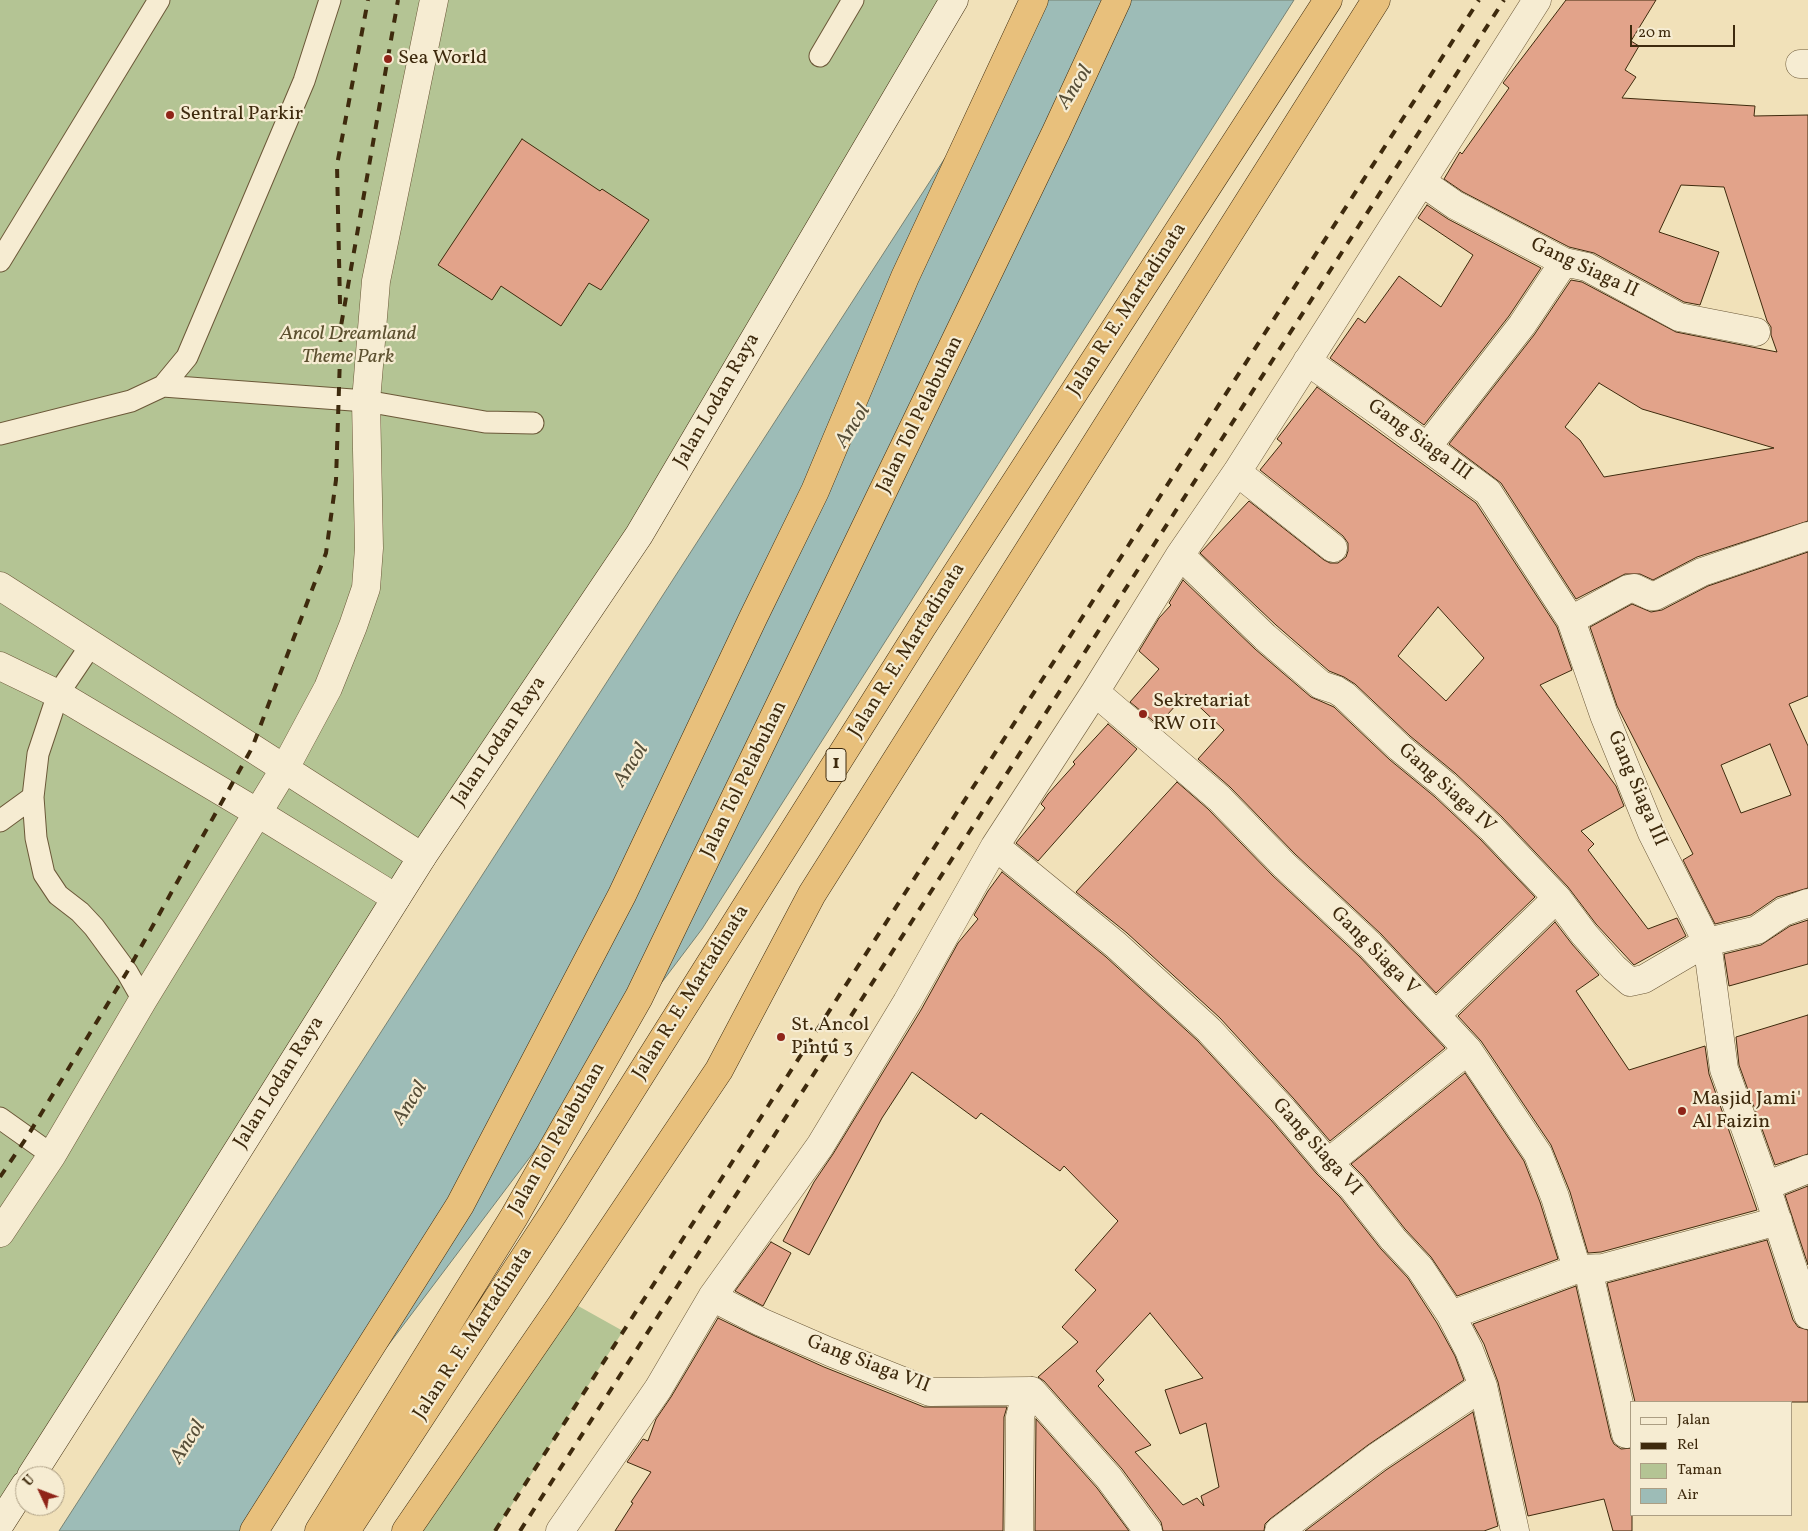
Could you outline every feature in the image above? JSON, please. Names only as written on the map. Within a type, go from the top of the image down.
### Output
[{"type":"highway","points":[[254,1531],[460,1205],[622,895],[815,491],[905,277],[1034,0]]},
{"type":"highway","name":"Jalan Tol Pelabuhan","points":[[319,1531],[514,1217],[639,997],[1056,132],[1117,0]]},
{"type":"highway","points":[[1056,132],[1130,0]]},
{"type":"highway","name":"Jalan R. E. Martadinata","points":[[346,1531],[553,1214],[922,628],[1328,0]]},
{"type":"highway","points":[[406,1531],[562,1304],[719,1070],[812,894],[1376,0]]},
{"type":"street","points":[[0,1233],[52,1155],[143,1000],[286,768],[328,688],[353,626],[366,588],[370,548],[366,401],[376,281],[434,0]]},
{"type":"street","name":"Jalan Lodan Raya","points":[[37,1466],[422,857],[639,535],[954,0]]},
{"type":"street","points":[[560,1531],[658,1388],[712,1297],[820,1146],[907,1002],[995,846],[1095,692],[1180,555],[1237,472],[1537,0]]},
{"type":"street","name":"Gang Siaga II","points":[[1422,182],[1455,205],[1564,262],[1587,266],[1679,317],[1756,332]]},
{"type":"street","points":[[1427,447],[1522,325],[1564,262]]},
{"type":"street","name":"Gang Siaga III","points":[[1307,361],[1378,410],[1488,492],[1571,620],[1604,715],[1652,833],[1707,942],[1724,1069],[1778,1221],[1808,1315]]},
{"type":"street","points":[[1237,472],[1333,548]]},
{"type":"street","points":[[1571,620],[1628,589],[1634,588],[1655,596],[1702,572],[1808,536]]},
{"type":"street","name":"Gang Siaga IV","points":[[1180,555],[1264,637],[1321,684],[1344,695],[1400,748],[1446,785],[1491,828],[1557,898],[1584,934],[1614,968],[1630,982],[1644,979],[1707,942]]},
{"type":"street","points":[[0,586],[422,857]]},
{"type":"street","points":[[0,666],[58,694],[258,812],[396,898]]},
{"type":"street","name":"Gang Siaga V","points":[[1095,692],[1219,798],[1284,865],[1370,945],[1468,1050],[1538,1154],[1582,1269],[1626,1434]]},
{"type":"street","name":"Gang Siaga VI","points":[[995,846],[1116,945],[1208,1030],[1352,1187],[1393,1239],[1420,1268],[1452,1315],[1469,1350],[1482,1386],[1515,1531]]},
{"type":"street","points":[[1436,1015],[1557,898]]},
{"type":"street","points":[[1707,942],[1757,930],[1783,912],[1808,903]]},
{"type":"street","points":[[1328,1163],[1468,1050]]},
{"type":"street","points":[[1766,1186],[1808,1169]]},
{"type":"street","points":[[1452,1315],[1582,1269],[1603,1268],[1778,1221]]},
{"type":"street","name":"Gang Siaga VII","points":[[712,1297],[804,1341],[930,1392],[1032,1391]]},
{"type":"street","points":[[1279,1531],[1377,1457],[1482,1386]]},
{"type":"street","points":[[1019,1531],[1020,1418],[1023,1406],[1032,1391],[1109,1478],[1143,1529]]},
{"type":"street","points":[[0,1524],[15,1501]]},
{"type":"lane","points":[[0,261],[159,0]]},
{"type":"lane","points":[[0,434],[131,401],[163,386],[188,357],[304,81],[330,0]]},
{"type":"lane","points":[[820,56],[853,0]]},
{"type":"lane","points":[[163,386],[366,401],[485,422],[533,423]]},
{"type":"lane","points":[[91,645],[58,694],[38,754],[33,797],[36,838],[44,874],[58,895],[80,912],[94,927],[127,972],[143,1000]]},
{"type":"lane","points":[[0,821],[33,797]]},
{"type":"lane","points":[[0,1118],[52,1155]]},
{"type":"green space","name":"Ancol Dreamland Theme Park","points":[[0,0],[955,0],[830,212],[35,1466],[15,1466],[15,1497],[0,1521]]},
{"type":"green space","points":[[555,1293],[623,1331],[495,1531],[401,1531]]},
{"type":"water","name":"Ancol","points":[[1047,0],[1294,0],[702,929],[248,1531],[59,1531]]},
{"type":"building","points":[[1566,0],[1656,0],[1631,41],[1639,46],[1625,70],[1636,77],[1622,98],[1755,106],[1754,116],[1808,115],[1808,521],[1697,557],[1653,580],[1640,574],[1625,574],[1576,599],[1501,483],[1449,444],[1534,335],[1571,280],[1582,282],[1676,332],[1777,352],[1771,335],[1771,327],[1767,321],[1724,187],[1681,185],[1659,232],[1719,252],[1700,305],[1684,302],[1594,253],[1569,247],[1463,192],[1444,179],[1460,152],[1462,154],[1509,88],[1503,83]],"holes":[[[1599,383],[1642,409],[1774,448],[1604,477],[1580,440],[1565,427]]]},
{"type":"building","points":[[522,139],[600,191],[602,189],[649,220],[601,290],[589,283],[561,326],[501,286],[492,300],[438,265]]},
{"type":"building","points":[[1427,205],[1448,219],[1541,268],[1509,316],[1424,425],[1330,358],[1358,318],[1365,323],[1399,276],[1441,307],[1473,255],[1418,218]]},
{"type":"building","points":[[1317,387],[1476,503],[1557,627],[1572,670],[1540,685],[1616,786],[1624,806],[1581,831],[1594,844],[1588,850],[1648,929],[1677,918],[1686,936],[1634,965],[1596,924],[1568,887],[1502,817],[1455,773],[1410,736],[1355,684],[1329,671],[1276,625],[1200,553],[1249,501],[1324,560],[1330,563],[1338,563],[1346,557],[1348,543],[1343,536],[1260,470],[1282,443],[1277,439]],"holes":[[[1438,607],[1484,658],[1446,701],[1398,656]]]},
{"type":"building","points":[[1808,552],[1808,696],[1789,704],[1808,746],[1808,888],[1777,897],[1751,915],[1715,924],[1683,860],[1693,854],[1617,706],[1590,627],[1632,604],[1651,612],[1662,610],[1708,586]],"holes":[[[1770,744],[1791,795],[1741,813],[1721,765]]]},
{"type":"building","points":[[1183,580],[1255,649],[1311,697],[1334,707],[1390,760],[1435,797],[1480,839],[1535,897],[1436,993],[1381,934],[1295,854],[1230,787],[1198,759],[1224,730],[1186,694],[1158,725],[1130,702],[1159,669],[1139,651],[1159,618],[1171,605],[1169,603]]},
{"type":"building","points":[[1108,724],[1137,749],[1038,861],[1016,843],[1045,808],[1041,804],[1048,794],[1075,764],[1073,762]]},
{"type":"building","points":[[1177,782],[1208,809],[1273,876],[1359,956],[1445,1048],[1330,1141],[1220,1018],[1127,933],[1076,892]]},
{"type":"building","points":[[1002,872],[1106,957],[1198,1041],[1271,1120],[1316,1173],[1340,1197],[1381,1249],[1408,1278],[1437,1323],[1455,1356],[1464,1380],[1368,1445],[1270,1519],[1265,1524],[1264,1531],[1163,1531],[1161,1522],[1122,1469],[1044,1381],[1038,1377],[1078,1342],[1062,1327],[1096,1290],[1075,1270],[1118,1221],[1064,1166],[1060,1171],[981,1113],[976,1119],[912,1072],[882,1118],[809,1255],[783,1241],[814,1182],[921,1010],[958,943],[978,919],[974,915]],"holes":[[[1150,1313],[1203,1378],[1165,1390],[1180,1434],[1206,1423],[1219,1487],[1201,1496],[1204,1506],[1197,1498],[1183,1505],[1135,1452],[1151,1445],[1098,1386],[1104,1380],[1096,1371]]]},
{"type":"building","points":[[1808,920],[1808,964],[1729,986],[1724,954],[1761,945],[1790,926]]},
{"type":"building","points":[[1555,922],[1599,975],[1576,991],[1629,1070],[1705,1046],[1709,1074],[1757,1210],[1601,1252],[1588,1253],[1570,1192],[1551,1145],[1481,1041],[1458,1016]]},
{"type":"building","points":[[1808,1015],[1808,1154],[1775,1165],[1739,1065],[1736,1037]]},
{"type":"building","points":[[1465,1073],[1524,1161],[1540,1202],[1558,1259],[1457,1296],[1431,1257],[1351,1164]]},
{"type":"building","points":[[1808,1186],[1808,1265],[1785,1195]]},
{"type":"building","points":[[1767,1240],[1793,1320],[1798,1327],[1808,1330],[1808,1402],[1635,1401],[1607,1283]]},
{"type":"building","points":[[771,1242],[791,1253],[763,1306],[735,1291]]},
{"type":"building","points":[[1576,1286],[1611,1438],[1614,1444],[1621,1449],[1630,1448],[1630,1516],[1632,1516],[1632,1531],[1613,1531],[1604,1499],[1528,1516],[1498,1382],[1484,1344],[1473,1324]]},
{"type":"building","points":[[718,1318],[824,1367],[924,1407],[1007,1407],[1004,1417],[1003,1531],[615,1531],[651,1472],[627,1462],[643,1439],[648,1441],[656,1419]]},
{"type":"building","points":[[1473,1412],[1498,1526],[1484,1531],[1305,1531],[1386,1470]]},
{"type":"building","points":[[1036,1419],[1097,1488],[1129,1531],[1035,1531]]},
{"type":"railway","points":[[340,304],[337,165],[368,0]]},
{"type":"railway","points":[[0,1177],[27,1137],[127,972],[252,748],[326,553],[336,480],[341,326],[398,0]]},
{"type":"railway","points":[[495,1531],[1479,0]]},
{"type":"railway","points":[[520,1531],[1504,0]]},
{"type":"place","name":"Sea World","points":[[388,59]]},
{"type":"place","name":"Sentral Parkir","points":[[170,115]]},
{"type":"place","name":"Sekretariat RW 011","points":[[1143,714]]},
{"type":"place","name":"St. Ancol Pintu 3","points":[[781,1037]]},
{"type":"place","name":"Masjid Jami' Al Faizin","points":[[1682,1111]]}]
